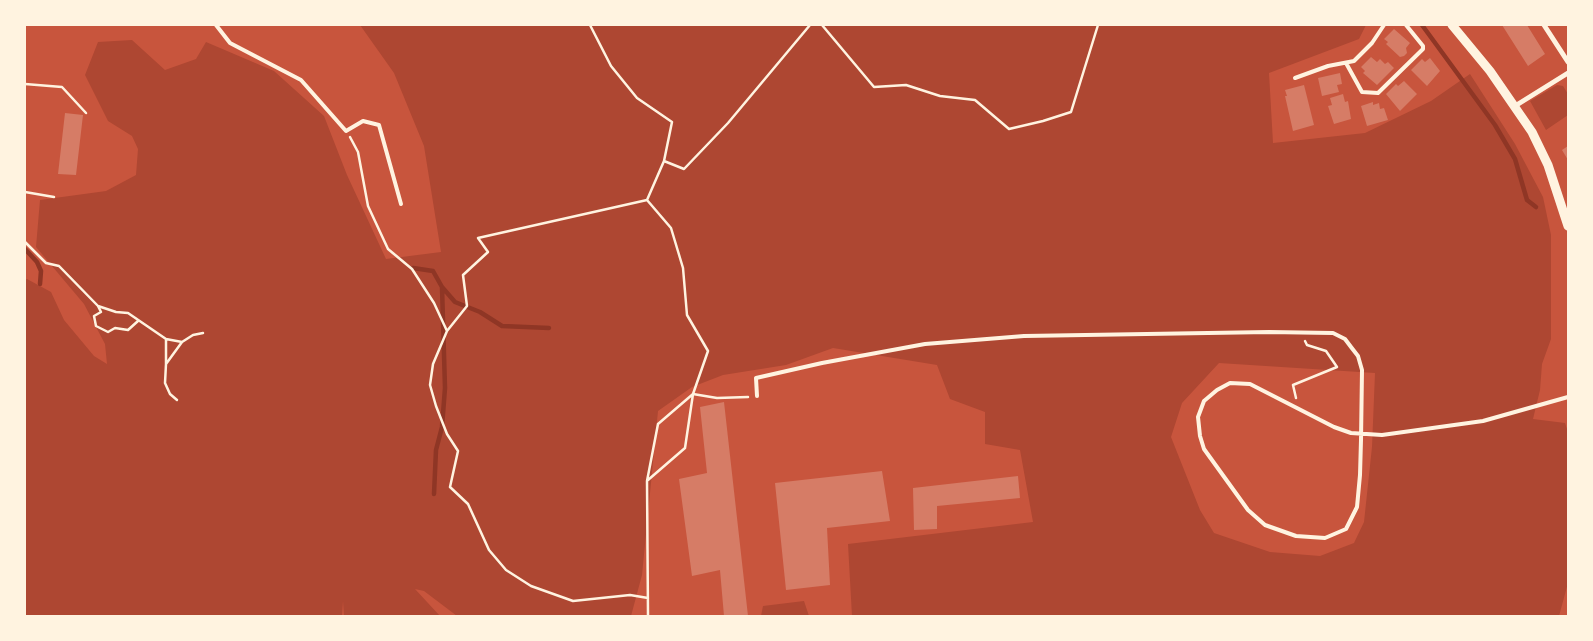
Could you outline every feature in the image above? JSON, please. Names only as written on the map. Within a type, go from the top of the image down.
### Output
[{"type":"street","points":[[1452,25],[1490,71],[1532,132],[1548,165],[1568,224]]},
{"type":"street","points":[[1544,25],[1568,62]]},
{"type":"street","points":[[1515,106],[1566,75],[1568,83]]},
{"type":"lane","points":[[216,25],[230,43],[301,80],[346,131],[363,121],[379,124],[401,204]]},
{"type":"lane","points":[[1295,78],[1328,66],[1354,61],[1372,43],[1384,25]]},
{"type":"lane","points":[[1346,63],[1362,92],[1378,93],[1423,50],[1423,46],[1406,25]]},
{"type":"lane","points":[[757,396],[756,378],[822,363],[925,344],[1024,336],[1333,333],[1345,339],[1358,356],[1362,370],[1360,475],[1357,507],[1346,529],[1325,538],[1296,536],[1265,526],[1248,510],[1204,449],[1198,417],[1204,401],[1230,383],[1250,384],[1298,410],[1351,433],[1382,435],[1483,421],[1568,397]]},
{"type":"path","points":[[590,25],[611,66],[637,98],[672,122],[664,162],[647,200]]},
{"type":"path","points":[[664,162],[684,168],[728,123],[810,25]]},
{"type":"path","points":[[822,25],[874,86],[906,85],[940,96],[976,100],[1009,129],[1071,112],[1098,25]]},
{"type":"path","points":[[25,84],[62,87],[86,113]]},
{"type":"path","points":[[346,131],[358,152],[368,206],[388,249],[412,269],[434,303],[447,330]]},
{"type":"path","points":[[25,192],[54,197]]},
{"type":"path","points":[[647,200],[478,238],[488,252],[463,275],[467,306],[447,330],[433,364],[430,385],[444,427],[458,451],[450,487],[468,504],[489,550],[506,570],[531,586],[573,601],[630,595],[648,598]]},
{"type":"path","points":[[647,200],[671,228],[683,268],[687,315],[708,352],[693,394],[685,448],[647,482]]},
{"type":"path","points":[[25,242],[46,263],[58,266],[98,306],[102,312],[94,316],[96,326],[108,332],[115,328],[128,330],[138,321]]},
{"type":"path","points":[[98,306],[116,312],[128,313],[166,339],[182,342]]},
{"type":"path","points":[[166,364],[182,342],[193,335],[203,333]]},
{"type":"path","points":[[1298,410],[1293,385],[1337,367],[1326,351],[1307,345],[1302,333]]},
{"type":"path","points":[[166,339],[165,383],[170,394],[177,400]]},
{"type":"path","points":[[693,394],[717,398],[757,396]]},
{"type":"path","points":[[648,616],[647,482],[658,424],[693,394]]},
{"type":"shaded area","points":[[360,25],[1366,25],[1359,39],[1269,73],[1273,143],[1365,133],[1431,101],[1470,74],[1515,144],[1543,197],[1551,235],[1551,339],[1542,364],[1540,390],[1533,419],[1565,423],[1568,432],[1568,583],[1559,616],[852,616],[848,544],[1033,522],[1020,450],[985,444],[985,412],[950,399],[937,365],[833,348],[786,365],[723,375],[692,387],[658,411],[642,575],[631,616],[457,616],[424,591],[415,589],[440,616],[344,616],[343,601],[342,616],[25,616],[25,280],[27,279],[51,292],[64,320],[94,356],[107,364],[105,344],[84,304],[36,247],[40,200],[106,191],[136,175],[138,149],[132,136],[108,121],[85,75],[98,42],[132,40],[165,70],[196,59],[206,42],[274,71],[324,116],[347,175],[386,259],[441,252],[424,146],[394,73]],"holes":[[[1219,363],[1375,373],[1372,447],[1364,522],[1354,543],[1320,556],[1270,552],[1214,533],[1200,510],[1171,437],[1182,403]]]},
{"type":"shaded area","points":[[1557,85],[1563,86],[1568,94],[1568,115],[1546,130],[1530,101]]},
{"type":"shaded area","points":[[804,601],[809,616],[761,616],[763,606]]},
{"type":"building","points":[[1502,25],[1527,25],[1545,54],[1528,66]]},
{"type":"building","points":[[1394,29],[1410,43],[1406,48],[1407,53],[1404,56],[1400,57],[1386,44],[1388,42],[1384,39]]},
{"type":"building","points":[[1371,57],[1377,62],[1380,59],[1385,64],[1388,62],[1394,68],[1377,85],[1363,73],[1365,71],[1361,67]]},
{"type":"building","points":[[1430,58],[1440,71],[1427,86],[1411,70],[1422,59],[1425,62]]},
{"type":"building","points":[[1340,73],[1342,84],[1337,85],[1339,92],[1322,96],[1318,78]]},
{"type":"building","points":[[1404,81],[1417,94],[1400,111],[1386,94],[1396,84],[1398,86]]},
{"type":"building","points":[[1304,85],[1314,125],[1293,131],[1285,90]]},
{"type":"building","points":[[1343,94],[1345,102],[1348,101],[1351,119],[1334,124],[1328,106],[1332,105],[1330,98]]},
{"type":"building","points":[[1373,102],[1373,105],[1379,103],[1380,109],[1384,108],[1388,120],[1367,126],[1361,106]]},
{"type":"building","points":[[65,113],[83,115],[76,175],[58,174]]},
{"type":"building","points":[[1568,146],[1568,160],[1562,150]]},
{"type":"building","points":[[724,402],[748,616],[724,616],[720,570],[692,576],[679,479],[707,473],[700,407]]},
{"type":"building","points":[[882,471],[890,521],[827,528],[830,585],[786,590],[775,483]]},
{"type":"building","points":[[1018,476],[1020,498],[937,506],[937,529],[914,530],[913,488]]},
{"type":"waterway","points":[[1422,25],[1495,125],[1515,159],[1527,200],[1536,207]]},
{"type":"waterway","points":[[25,249],[37,262],[41,271],[40,284]]},
{"type":"waterway","points":[[413,268],[433,271],[442,287],[455,302],[480,312],[502,326],[549,328]]},
{"type":"waterway","points":[[434,494],[436,450],[442,427],[445,388],[442,287]]}]
